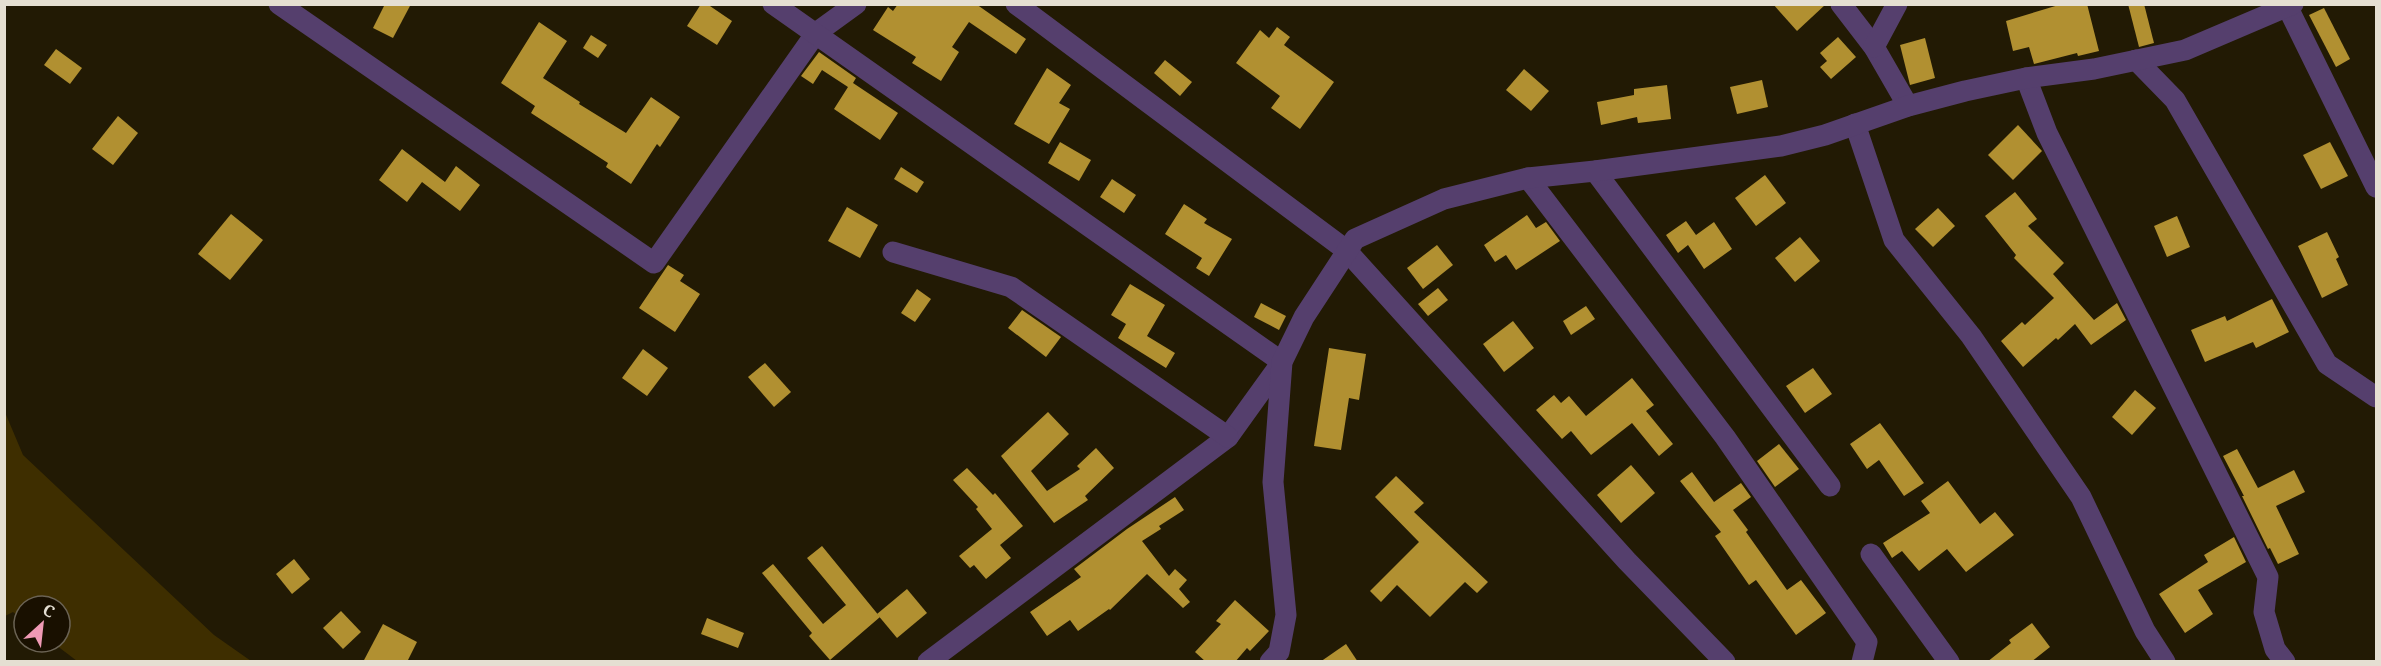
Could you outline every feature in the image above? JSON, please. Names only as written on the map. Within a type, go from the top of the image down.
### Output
[{"type":"street","points":[[279,4],[654,263],[816,33],[856,4]]},
{"type":"street","points":[[773,4],[1282,362]]},
{"type":"street","points":[[1016,4],[1346,250],[1627,561],[1725,662]]},
{"type":"street","points":[[1841,4],[1874,47],[1908,106]]},
{"type":"street","points":[[1874,47],[1897,4]]},
{"type":"street","points":[[928,662],[1228,437],[1282,362],[1304,317],[1355,239],[1444,199],[1527,178],[1781,146],[1825,135],[1908,106],[1965,90],[2026,78],[2094,69],[2185,50],[2291,6],[2376,187]]},
{"type":"street","points":[[2136,60],[2175,100],[2327,364],[2376,397]]},
{"type":"street","points":[[2026,78],[2047,133],[2268,577],[2264,612],[2275,649],[2284,662]]},
{"type":"street","points":[[1855,124],[1894,240],[1971,336],[2081,497],[2145,631],[2165,662]]},
{"type":"street","points":[[1595,171],[1830,486]]},
{"type":"street","points":[[1527,178],[1725,436],[1867,642],[1862,662]]},
{"type":"street","points":[[893,252],[1011,287],[1228,437]]},
{"type":"street","points":[[1270,662],[1279,652],[1286,615],[1273,483],[1282,362]]},
{"type":"street","points":[[1871,555],[1949,662]]},
{"type":"shaded area","points":[[4,410],[23,455],[214,635],[251,661],[77,661],[68,654],[72,654],[72,594],[12,594],[12,612],[5,616]]},
{"type":"building","points":[[385,4],[411,4],[393,38],[373,28]]},
{"type":"building","points":[[701,4],[707,4],[732,21],[717,45],[687,26]]},
{"type":"building","points":[[898,4],[976,4],[1026,39],[1016,54],[969,22],[952,47],[959,52],[941,81],[912,63],[916,57],[873,30],[888,7],[893,11]]},
{"type":"building","points":[[1773,4],[1826,4],[1797,31]]},
{"type":"building","points":[[2062,4],[2087,4],[2099,51],[2078,56],[2077,53],[2034,64],[2029,47],[2013,51],[2006,21]]},
{"type":"building","points":[[2128,4],[2144,4],[2154,43],[2139,47]]},
{"type":"building","points":[[2324,8],[2350,59],[2336,67],[2309,15]]},
{"type":"building","points":[[539,22],[567,41],[543,78],[580,102],[579,104],[626,133],[651,97],[680,117],[660,147],[657,144],[631,184],[606,167],[608,163],[531,113],[535,106],[501,83]]},
{"type":"building","points":[[1277,27],[1290,37],[1284,45],[1334,82],[1300,129],[1271,108],[1280,96],[1236,63],[1260,30],[1269,38]]},
{"type":"building","points":[[591,35],[607,45],[598,58],[583,48]]},
{"type":"building","points":[[1838,37],[1856,57],[1831,79],[1820,67],[1827,61],[1820,53]]},
{"type":"building","points":[[1925,38],[1935,78],[1910,85],[1900,45]]},
{"type":"building","points":[[56,49],[82,68],[70,84],[44,65]]},
{"type":"building","points":[[819,52],[856,78],[853,83],[898,113],[880,140],[834,109],[848,87],[822,70],[813,84],[801,76]]},
{"type":"building","points":[[1165,60],[1192,82],[1180,96],[1154,73]]},
{"type":"building","points":[[1047,68],[1071,85],[1059,103],[1070,109],[1049,144],[1014,124]]},
{"type":"building","points":[[1524,69],[1549,91],[1531,111],[1506,90]]},
{"type":"building","points":[[1762,80],[1768,107],[1737,114],[1730,87]]},
{"type":"building","points":[[1667,85],[1671,119],[1638,123],[1637,117],[1601,125],[1597,102],[1634,95],[1634,89]]},
{"type":"building","points":[[118,116],[138,133],[113,165],[92,149]]},
{"type":"building","points":[[2018,125],[2042,151],[2013,180],[1988,155]]},
{"type":"building","points":[[1060,142],[1091,160],[1079,181],[1048,163]]},
{"type":"building","points":[[2330,142],[2348,176],[2321,189],[2303,155]]},
{"type":"building","points":[[402,149],[445,182],[456,166],[480,185],[460,211],[422,182],[407,202],[379,180]]},
{"type":"building","points":[[901,167],[924,182],[917,193],[894,179]]},
{"type":"building","points":[[1765,175],[1786,203],[1756,226],[1735,198]]},
{"type":"building","points":[[1112,179],[1136,195],[1124,213],[1100,197]]},
{"type":"building","points":[[2015,192],[2037,219],[2028,226],[2064,263],[2053,274],[2094,320],[2117,303],[2126,320],[2091,345],[2075,324],[2023,367],[2001,341],[2022,322],[2025,325],[2054,298],[2014,258],[2016,255],[1985,216]]},
{"type":"building","points":[[1184,204],[1207,219],[1204,223],[1232,239],[1209,276],[1196,268],[1202,258],[1165,234]]},
{"type":"building","points":[[847,207],[878,225],[860,258],[828,241]]},
{"type":"building","points":[[1938,208],[1955,226],[1933,247],[1915,229]]},
{"type":"building","points":[[231,214],[263,240],[230,280],[198,254]]},
{"type":"building","points":[[1527,215],[1536,228],[1546,222],[1560,241],[1516,270],[1506,255],[1495,262],[1484,245]]},
{"type":"building","points":[[2177,216],[2190,247],[2167,257],[2154,226]]},
{"type":"building","points":[[1686,221],[1696,235],[1714,222],[1732,249],[1704,269],[1688,245],[1678,253],[1666,235]]},
{"type":"building","points":[[2327,232],[2339,257],[2336,259],[2348,285],[2322,298],[2298,246]]},
{"type":"building","points":[[1800,237],[1820,261],[1795,282],[1775,258]]},
{"type":"building","points":[[1437,245],[1453,265],[1423,289],[1407,268]]},
{"type":"building","points":[[668,265],[684,275],[680,281],[700,294],[675,332],[639,308]]},
{"type":"building","points":[[1130,284],[1165,305],[1147,336],[1175,353],[1166,368],[1118,338],[1126,324],[1111,315]]},
{"type":"building","points":[[1438,288],[1448,300],[1428,316],[1418,304]]},
{"type":"building","points":[[917,289],[931,299],[915,322],[901,313]]},
{"type":"building","points":[[2272,299],[2289,332],[2256,348],[2253,342],[2205,362],[2191,330],[2225,316],[2227,321]]},
{"type":"building","points":[[1261,303],[1286,316],[1279,330],[1254,317]]},
{"type":"building","points":[[1586,306],[1595,319],[1571,335],[1563,321]]},
{"type":"building","points":[[1022,310],[1061,337],[1046,357],[1008,328]]},
{"type":"building","points":[[1513,321],[1534,348],[1504,372],[1483,344]]},
{"type":"building","points":[[1329,348],[1366,354],[1359,400],[1349,398],[1341,450],[1314,446]]},
{"type":"building","points":[[643,349],[668,368],[647,396],[622,378]]},
{"type":"building","points":[[765,363],[791,392],[774,407],[748,377]]},
{"type":"building","points":[[1813,368],[1832,394],[1805,413],[1786,386]]},
{"type":"building","points":[[1632,378],[1654,405],[1646,411],[1673,444],[1659,456],[1632,423],[1591,455],[1571,431],[1562,439],[1536,410],[1554,395],[1561,403],[1569,396],[1586,416]]},
{"type":"building","points":[[2135,390],[2156,408],[2132,435],[2112,417]]},
{"type":"building","points":[[1048,412],[1069,434],[1031,471],[1047,491],[1080,469],[1077,466],[1096,448],[1114,468],[1085,496],[1088,500],[1054,523],[1001,456]]},
{"type":"building","points":[[1880,423],[1924,483],[1904,496],[1879,460],[1867,469],[1850,444]]},
{"type":"building","points":[[1779,444],[1799,469],[1775,487],[1757,461]]},
{"type":"building","points":[[2237,449],[2258,488],[2294,470],[2305,492],[2276,506],[2299,554],[2278,564],[2270,548],[2268,549],[2223,456]]},
{"type":"building","points":[[1631,465],[1655,493],[1621,523],[1597,495]]},
{"type":"building","points":[[967,468],[993,495],[995,493],[1023,526],[1000,545],[1011,558],[986,579],[974,565],[970,568],[959,556],[992,529],[976,509],[978,507],[953,480]]},
{"type":"building","points":[[1692,472],[1714,502],[1741,483],[1751,497],[1733,510],[1748,530],[1746,532],[1787,590],[1801,580],[1826,613],[1796,635],[1756,580],[1749,585],[1715,536],[1721,532],[1680,481]]},
{"type":"building","points":[[1396,476],[1424,503],[1414,512],[1488,582],[1477,593],[1465,582],[1430,617],[1397,585],[1381,602],[1370,591],[1419,542],[1375,497]]},
{"type":"building","points":[[1948,481],[1980,524],[1995,512],[2014,535],[1966,572],[1947,549],[1919,571],[1902,551],[1892,558],[1883,543],[1930,513],[1921,501]]},
{"type":"building","points":[[1175,497],[1184,510],[1159,526],[1161,529],[1142,541],[1169,576],[1175,569],[1187,580],[1179,589],[1190,602],[1183,608],[1147,574],[1110,610],[1078,631],[1070,620],[1047,636],[1030,612],[1081,577],[1074,569],[1127,529]]},
{"type":"building","points":[[2234,537],[2246,562],[2198,590],[2213,614],[2185,633],[2159,594],[2208,562],[2204,555]]},
{"type":"building","points":[[822,546],[880,617],[830,660],[809,636],[812,633],[762,573],[773,564],[823,624],[846,605],[807,558]]},
{"type":"building","points":[[294,559],[310,579],[292,594],[276,574]]},
{"type":"building","points":[[907,589],[927,613],[897,638],[877,614]]},
{"type":"building","points":[[1235,600],[1269,631],[1250,651],[1247,648],[1235,662],[1206,662],[1195,652],[1221,624],[1216,621]]},
{"type":"building","points":[[341,611],[361,632],[343,649],[323,628]]},
{"type":"building","points":[[707,618],[744,633],[738,648],[701,634]]},
{"type":"building","points":[[2032,623],[2050,647],[2031,662],[1987,662],[2011,643],[2009,640]]},
{"type":"building","points":[[383,624],[417,642],[407,662],[363,662]]},
{"type":"building","points":[[1346,644],[1358,662],[1320,662]]}]
